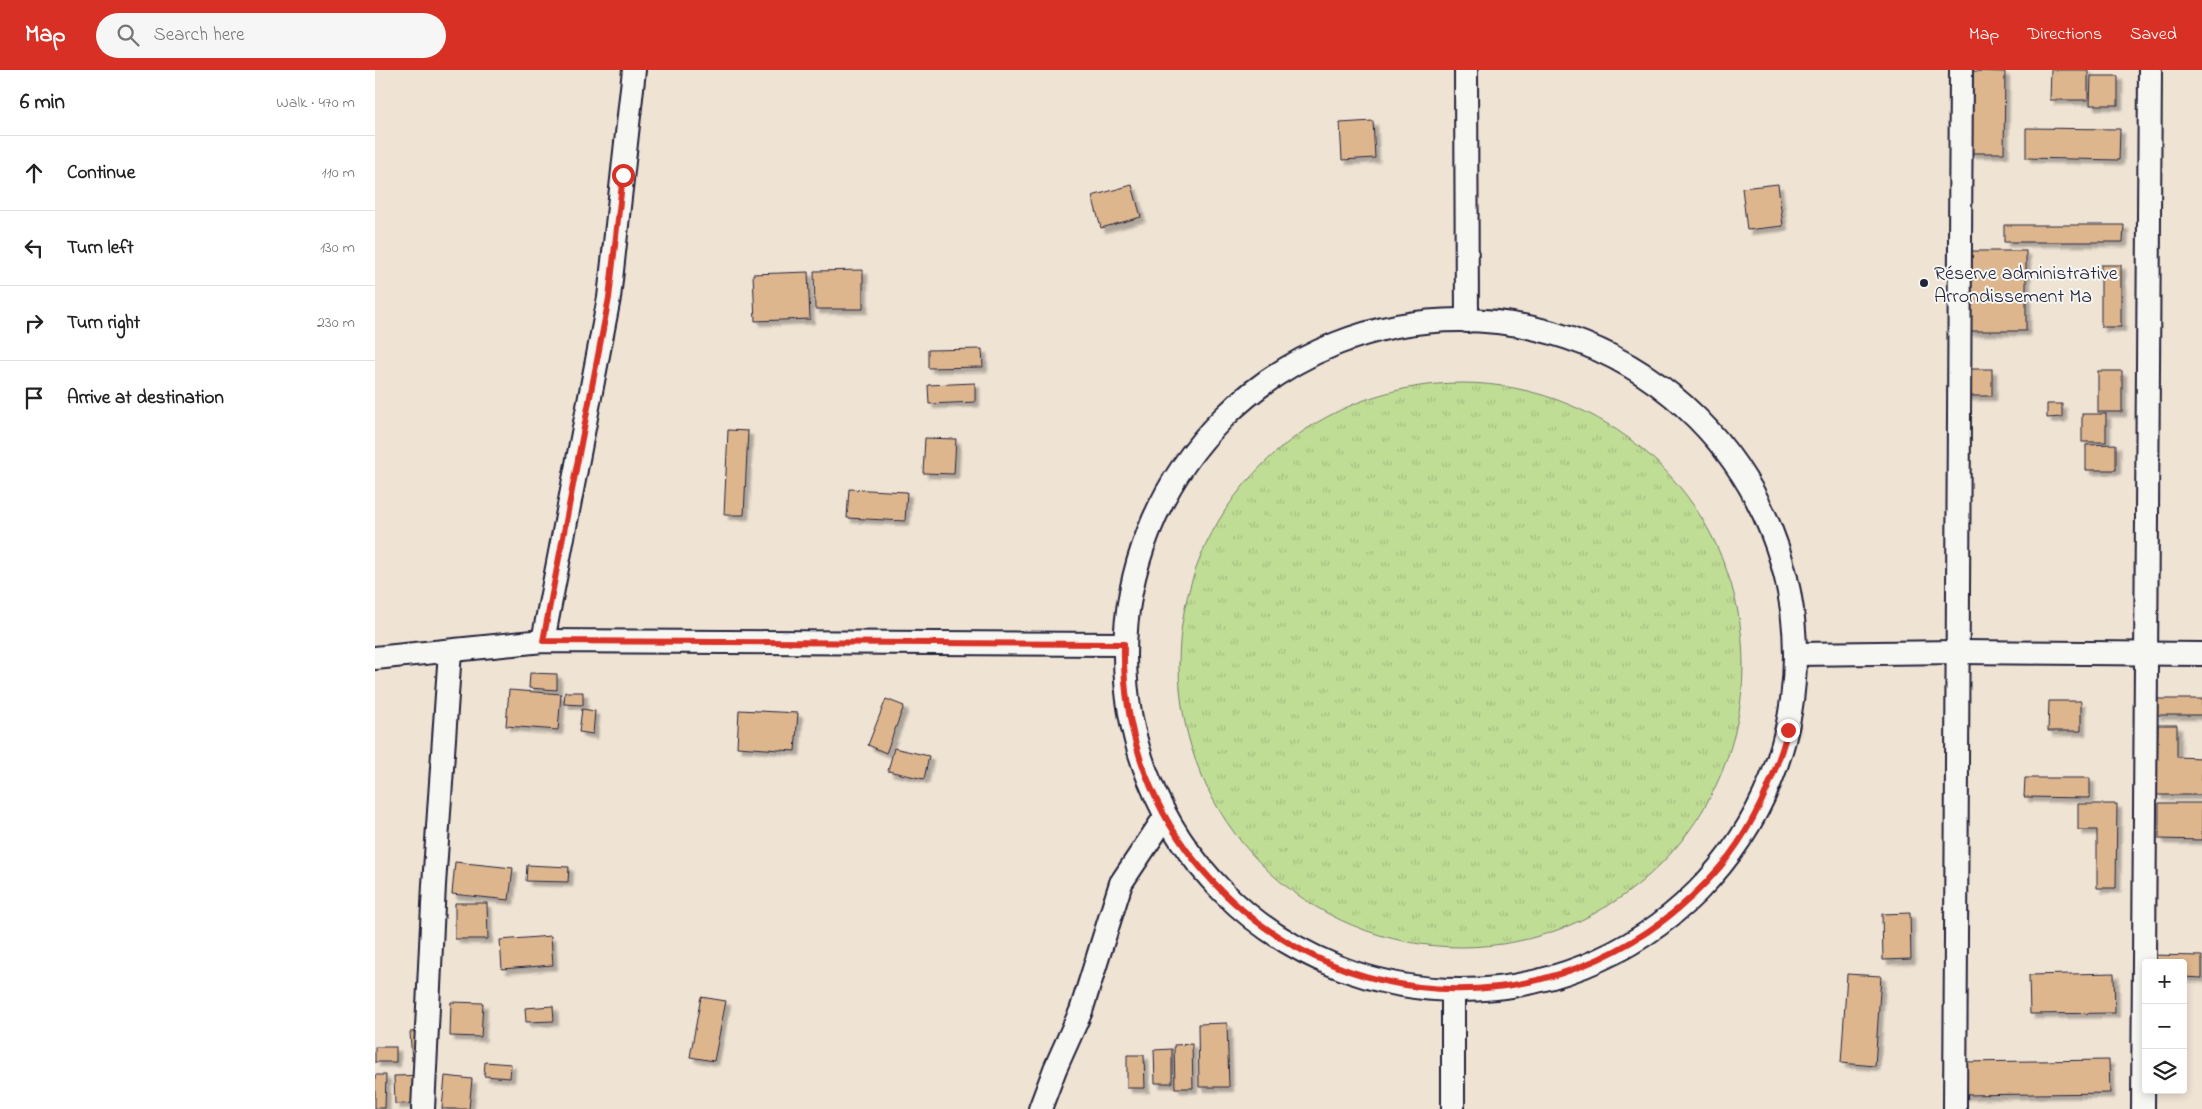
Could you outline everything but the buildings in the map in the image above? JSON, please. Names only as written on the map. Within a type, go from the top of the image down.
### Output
[{"type":"street","points":[[543,641],[609,298],[634,70]]},
{"type":"street","points":[[1466,70],[1467,321]]},
{"type":"street","points":[[1955,1109],[1961,70]]},
{"type":"street","points":[[2143,1109],[2150,70]]},
{"type":"street","points":[[1467,321],[1507,324],[1546,332],[1584,344],[1620,361],[1662,388],[1714,435],[1759,501],[1775,537],[1787,575],[1793,604],[1796,654],[1795,692],[1788,730],[1770,784],[1744,835],[1722,866],[1696,894],[1667,919],[1635,941],[1602,959],[1567,973],[1491,988],[1453,990],[1414,987],[1376,980],[1338,967],[1303,951],[1278,936],[1239,907],[1210,880],[1186,850],[1165,817],[1149,782],[1136,745],[1127,707],[1123,668],[1130,591],[1139,553],[1153,517],[1172,482],[1194,450],[1220,422],[1249,395],[1281,373],[1315,354],[1351,339],[1389,329],[1428,322],[1467,321]]},
{"type":"street","points":[[375,658],[543,641],[1124,644]]},
{"type":"street","points":[[423,1109],[434,885],[450,651]]},
{"type":"street","points":[[1796,654],[1957,652],[2202,654]]},
{"type":"street","points":[[1040,1109],[1055,1069],[1081,1011],[1121,883],[1165,817]]},
{"type":"street","points":[[1453,990],[1453,1109]]},
{"type":"green space","points":[[1461,383],[1489,384],[1516,388],[1543,395],[1569,405],[1594,416],[1618,431],[1640,447],[1660,466],[1679,486],[1695,508],[1710,532],[1721,557],[1731,583],[1738,610],[1742,637],[1742,693],[1738,720],[1731,747],[1721,773],[1710,798],[1695,822],[1679,844],[1660,864],[1640,883],[1618,899],[1594,914],[1569,925],[1543,935],[1516,942],[1489,946],[1461,947],[1433,946],[1406,942],[1379,935],[1353,925],[1328,914],[1304,899],[1282,883],[1262,864],[1243,844],[1227,822],[1212,798],[1201,773],[1191,747],[1184,720],[1180,693],[1179,665],[1180,637],[1184,610],[1191,583],[1201,557],[1212,532],[1227,508],[1243,486],[1262,466],[1282,447],[1304,431],[1328,416],[1353,405],[1379,395],[1406,388],[1433,384]]},
{"type":"place","name":"Réserve administrative Arrondissement Ma","points":[[1924,283]]},
{"type":"route","points":[[623,175],[609,298],[543,641],[1124,644],[1123,668],[1127,707],[1136,745],[1149,782],[1165,817],[1186,850],[1210,880],[1239,907],[1270,931],[1303,951],[1338,967],[1376,980],[1414,987],[1453,990],[1491,988],[1567,973],[1602,959],[1635,941],[1667,919],[1696,894],[1722,866],[1744,835],[1763,801],[1778,766],[1788,730]]}]
